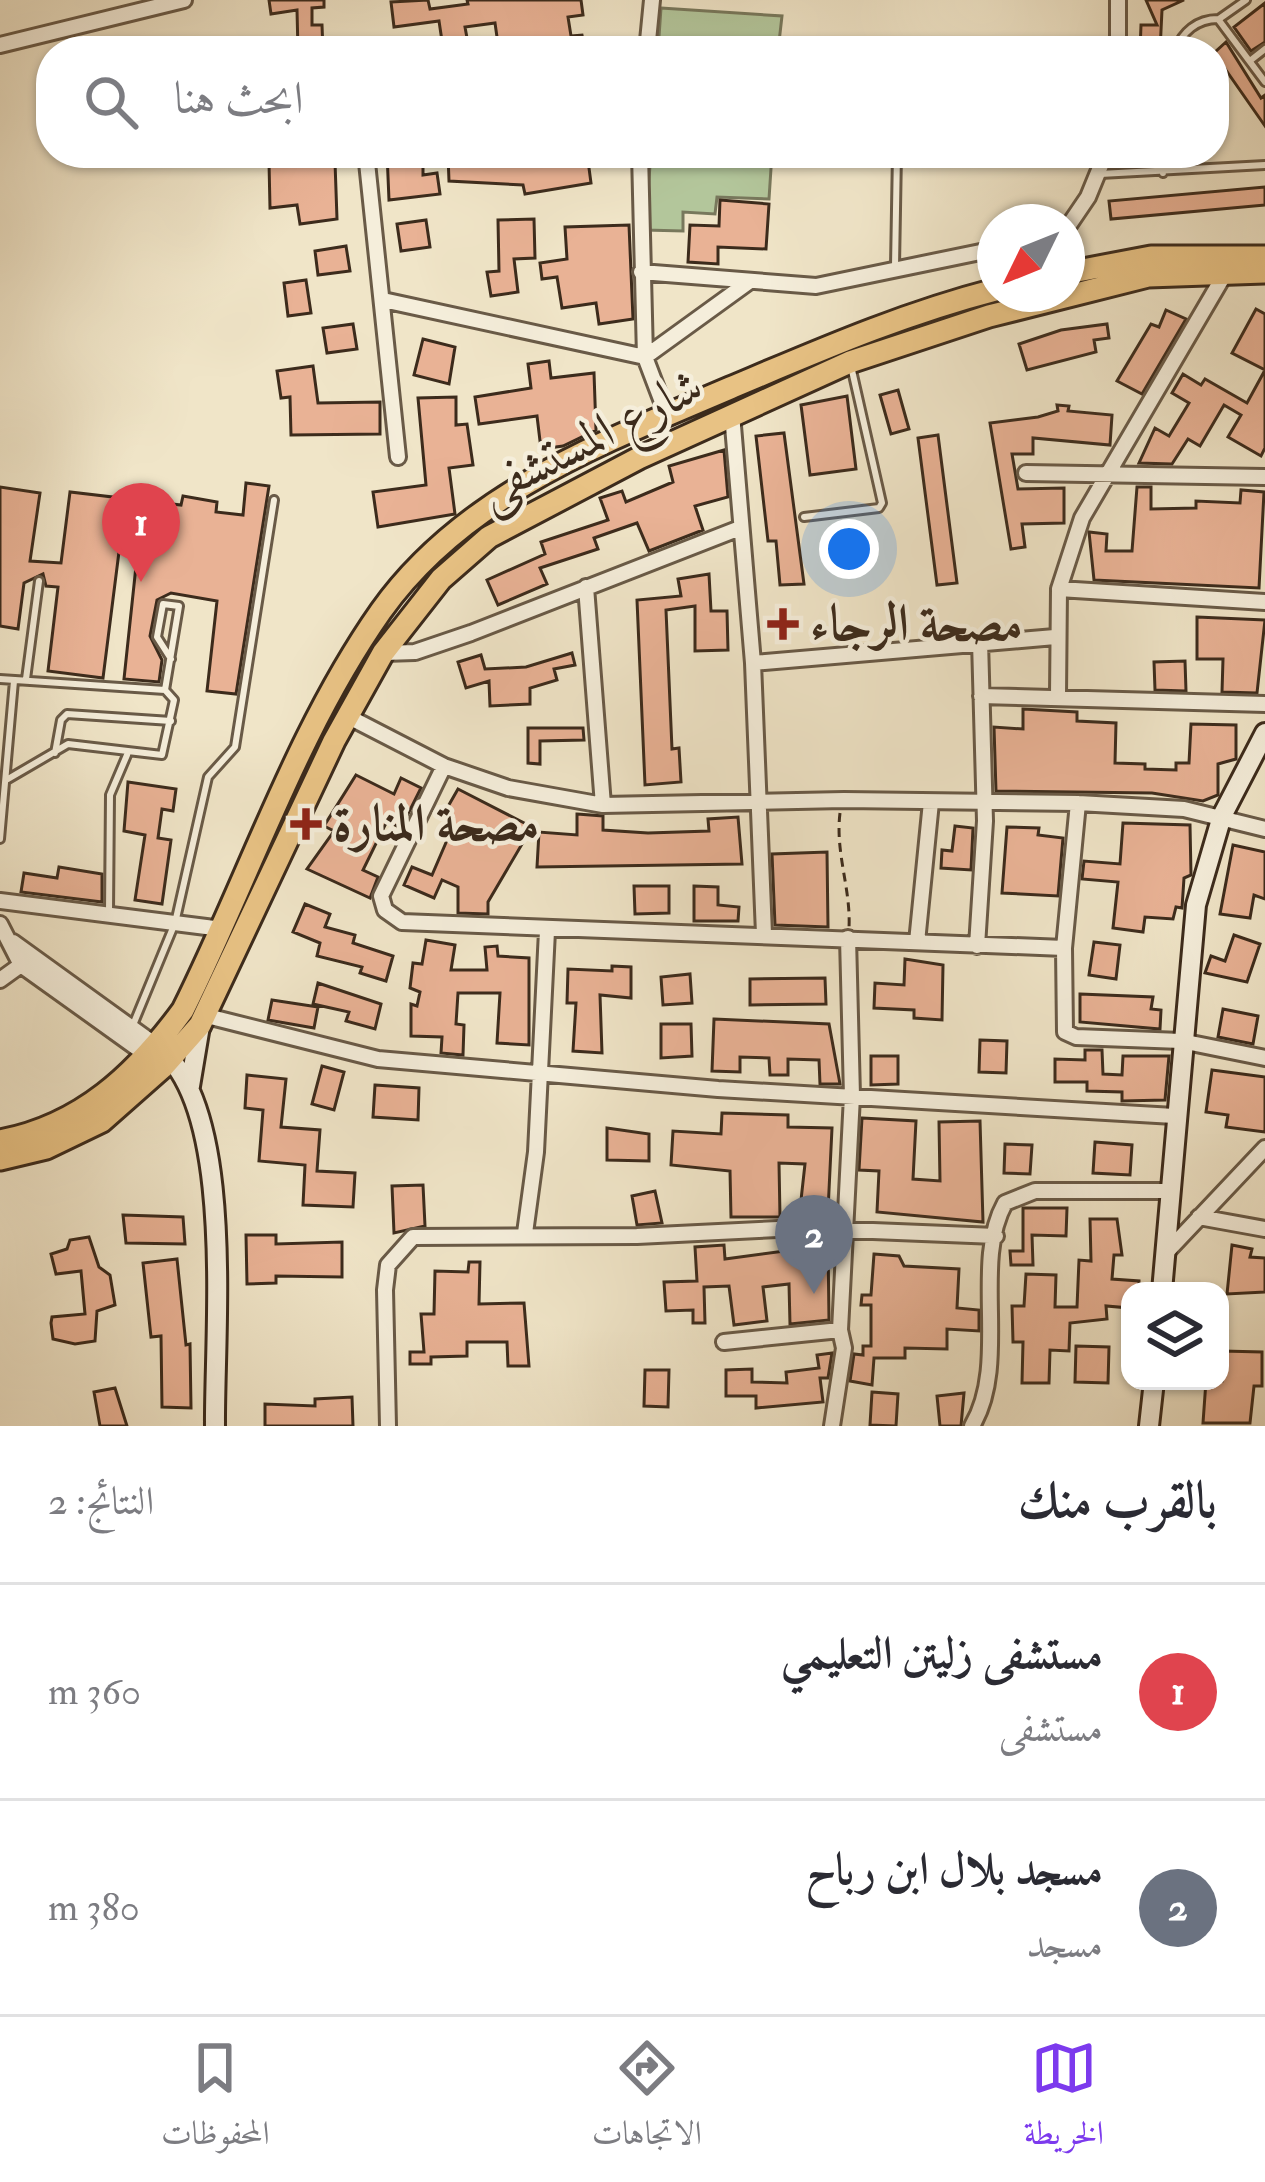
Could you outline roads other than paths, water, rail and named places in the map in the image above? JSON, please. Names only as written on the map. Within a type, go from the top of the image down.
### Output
[{"type":"main road","points":[[1085,270],[1151,257],[1265,257]]},
{"type":"main road","name":"شارع المستشفى","points":[[160,1057],[203,1021],[347,716],[382,653],[441,579],[488,537],[542,505],[850,362],[988,316],[1148,276],[1265,272]]},
{"type":"main road","name":"شارع المستشفى","points":[[160,1057],[310,731],[352,654],[422,561],[471,518],[525,482],[906,313],[977,295]]},
{"type":"main road","points":[[0,1141],[89,1108],[160,1057]]},
{"type":"main road","points":[[0,1160],[46,1148],[102,1121],[160,1057]]},
{"type":"street","points":[[37,36],[184,0]]},
{"type":"street","points":[[648,36],[652,0]]},
{"type":"street","points":[[1118,0],[1118,36]]},
{"type":"street","points":[[0,45],[36,36]]},
{"type":"street","points":[[369,168],[398,458]]},
{"type":"street","points":[[640,168],[645,357],[668,415]]},
{"type":"street","points":[[1080,204],[1100,168]]},
{"type":"street","points":[[641,272],[816,286],[977,253]]},
{"type":"street","points":[[1058,695],[1055,637],[1060,590],[1082,518],[1226,272]]},
{"type":"street","points":[[383,300],[645,357],[750,281]]},
{"type":"street","points":[[732,414],[753,663],[764,934]]},
{"type":"street","points":[[1026,473],[1265,477]]},
{"type":"street","points":[[382,653],[432,647],[740,528]]},
{"type":"street","points":[[586,587],[603,806]]},
{"type":"street","points":[[1060,590],[1265,602]]},
{"type":"street","points":[[753,663],[1055,637]]},
{"type":"street","points":[[977,946],[980,641]]},
{"type":"street","points":[[981,696],[1265,704]]},
{"type":"street","points":[[347,716],[444,766],[508,788],[603,806],[844,800],[1078,803],[1222,816],[1265,829]]},
{"type":"street","points":[[1162,1282],[1196,904],[1222,816],[1265,733]]},
{"type":"street","points":[[444,766],[381,896],[385,910],[402,922],[547,932],[764,934],[1064,948]]},
{"type":"street","points":[[917,943],[931,802]]},
{"type":"street","points":[[1078,803],[1064,948],[1063,1027],[1070,1036],[1181,1041],[1265,1058]]},
{"type":"street","points":[[0,901],[222,929]]},
{"type":"street","points":[[0,924],[27,960],[160,1057]]},
{"type":"street","points":[[525,1233],[547,932]]},
{"type":"street","points":[[832,1426],[844,1348],[840,1330],[852,1096],[848,938]]},
{"type":"street","points":[[27,960],[132,1028],[190,1086]]},
{"type":"street","points":[[0,980],[27,960]]},
{"type":"street","points":[[215,1426],[211,1161],[190,1086],[203,1021],[378,1060],[539,1076],[1174,1116]]},
{"type":"street","points":[[1164,1255],[1265,1148]]},
{"type":"street","points":[[972,1426],[985,1395],[1002,1209],[1018,1194],[1168,1191]]},
{"type":"street","points":[[1199,1216],[1265,1229]]},
{"type":"street","points":[[388,1426],[388,1265],[413,1237],[637,1236],[846,1228],[996,1236]]},
{"type":"street","points":[[724,1342],[840,1330]]},
{"type":"street","points":[[1148,1426],[1153,1390]]},
{"type":"lane","points":[[1181,36],[1246,0]]},
{"type":"lane","points":[[1218,19],[1265,82]]},
{"type":"lane","points":[[1251,60],[1265,49]]},
{"type":"lane","points":[[1229,168],[1265,165]]},
{"type":"lane","points":[[895,270],[897,168]]},
{"type":"lane","points":[[1163,173],[1164,168]]},
{"type":"lane","points":[[1097,174],[1227,168]]},
{"type":"lane","points":[[804,518],[878,508],[882,502],[850,362]]},
{"type":"lane","points":[[132,1028],[176,923],[208,777],[236,746],[274,500]]},
{"type":"lane","points":[[26,679],[39,581]]},
{"type":"lane","points":[[165,690],[171,658],[179,606],[163,604],[158,637],[171,658]]},
{"type":"lane","points":[[0,679],[165,690],[173,695],[172,721],[162,754],[68,744],[8,779]]},
{"type":"lane","points":[[0,839],[14,681]]},
{"type":"lane","points":[[56,753],[61,719],[67,714],[172,721]]},
{"type":"lane","points":[[108,915],[110,795],[128,753]]},
{"type":"place","name":"مستشفى زليتن التعليمي","points":[[141,582]]},
{"type":"place","name":"مصحة الرجاء","points":[[783,624]]},
{"type":"place","name":"مصحة المنارة","points":[[306,824]]},
{"type":"place","name":"مسجد بلال ابن رباح","points":[[814,1294]]}]
